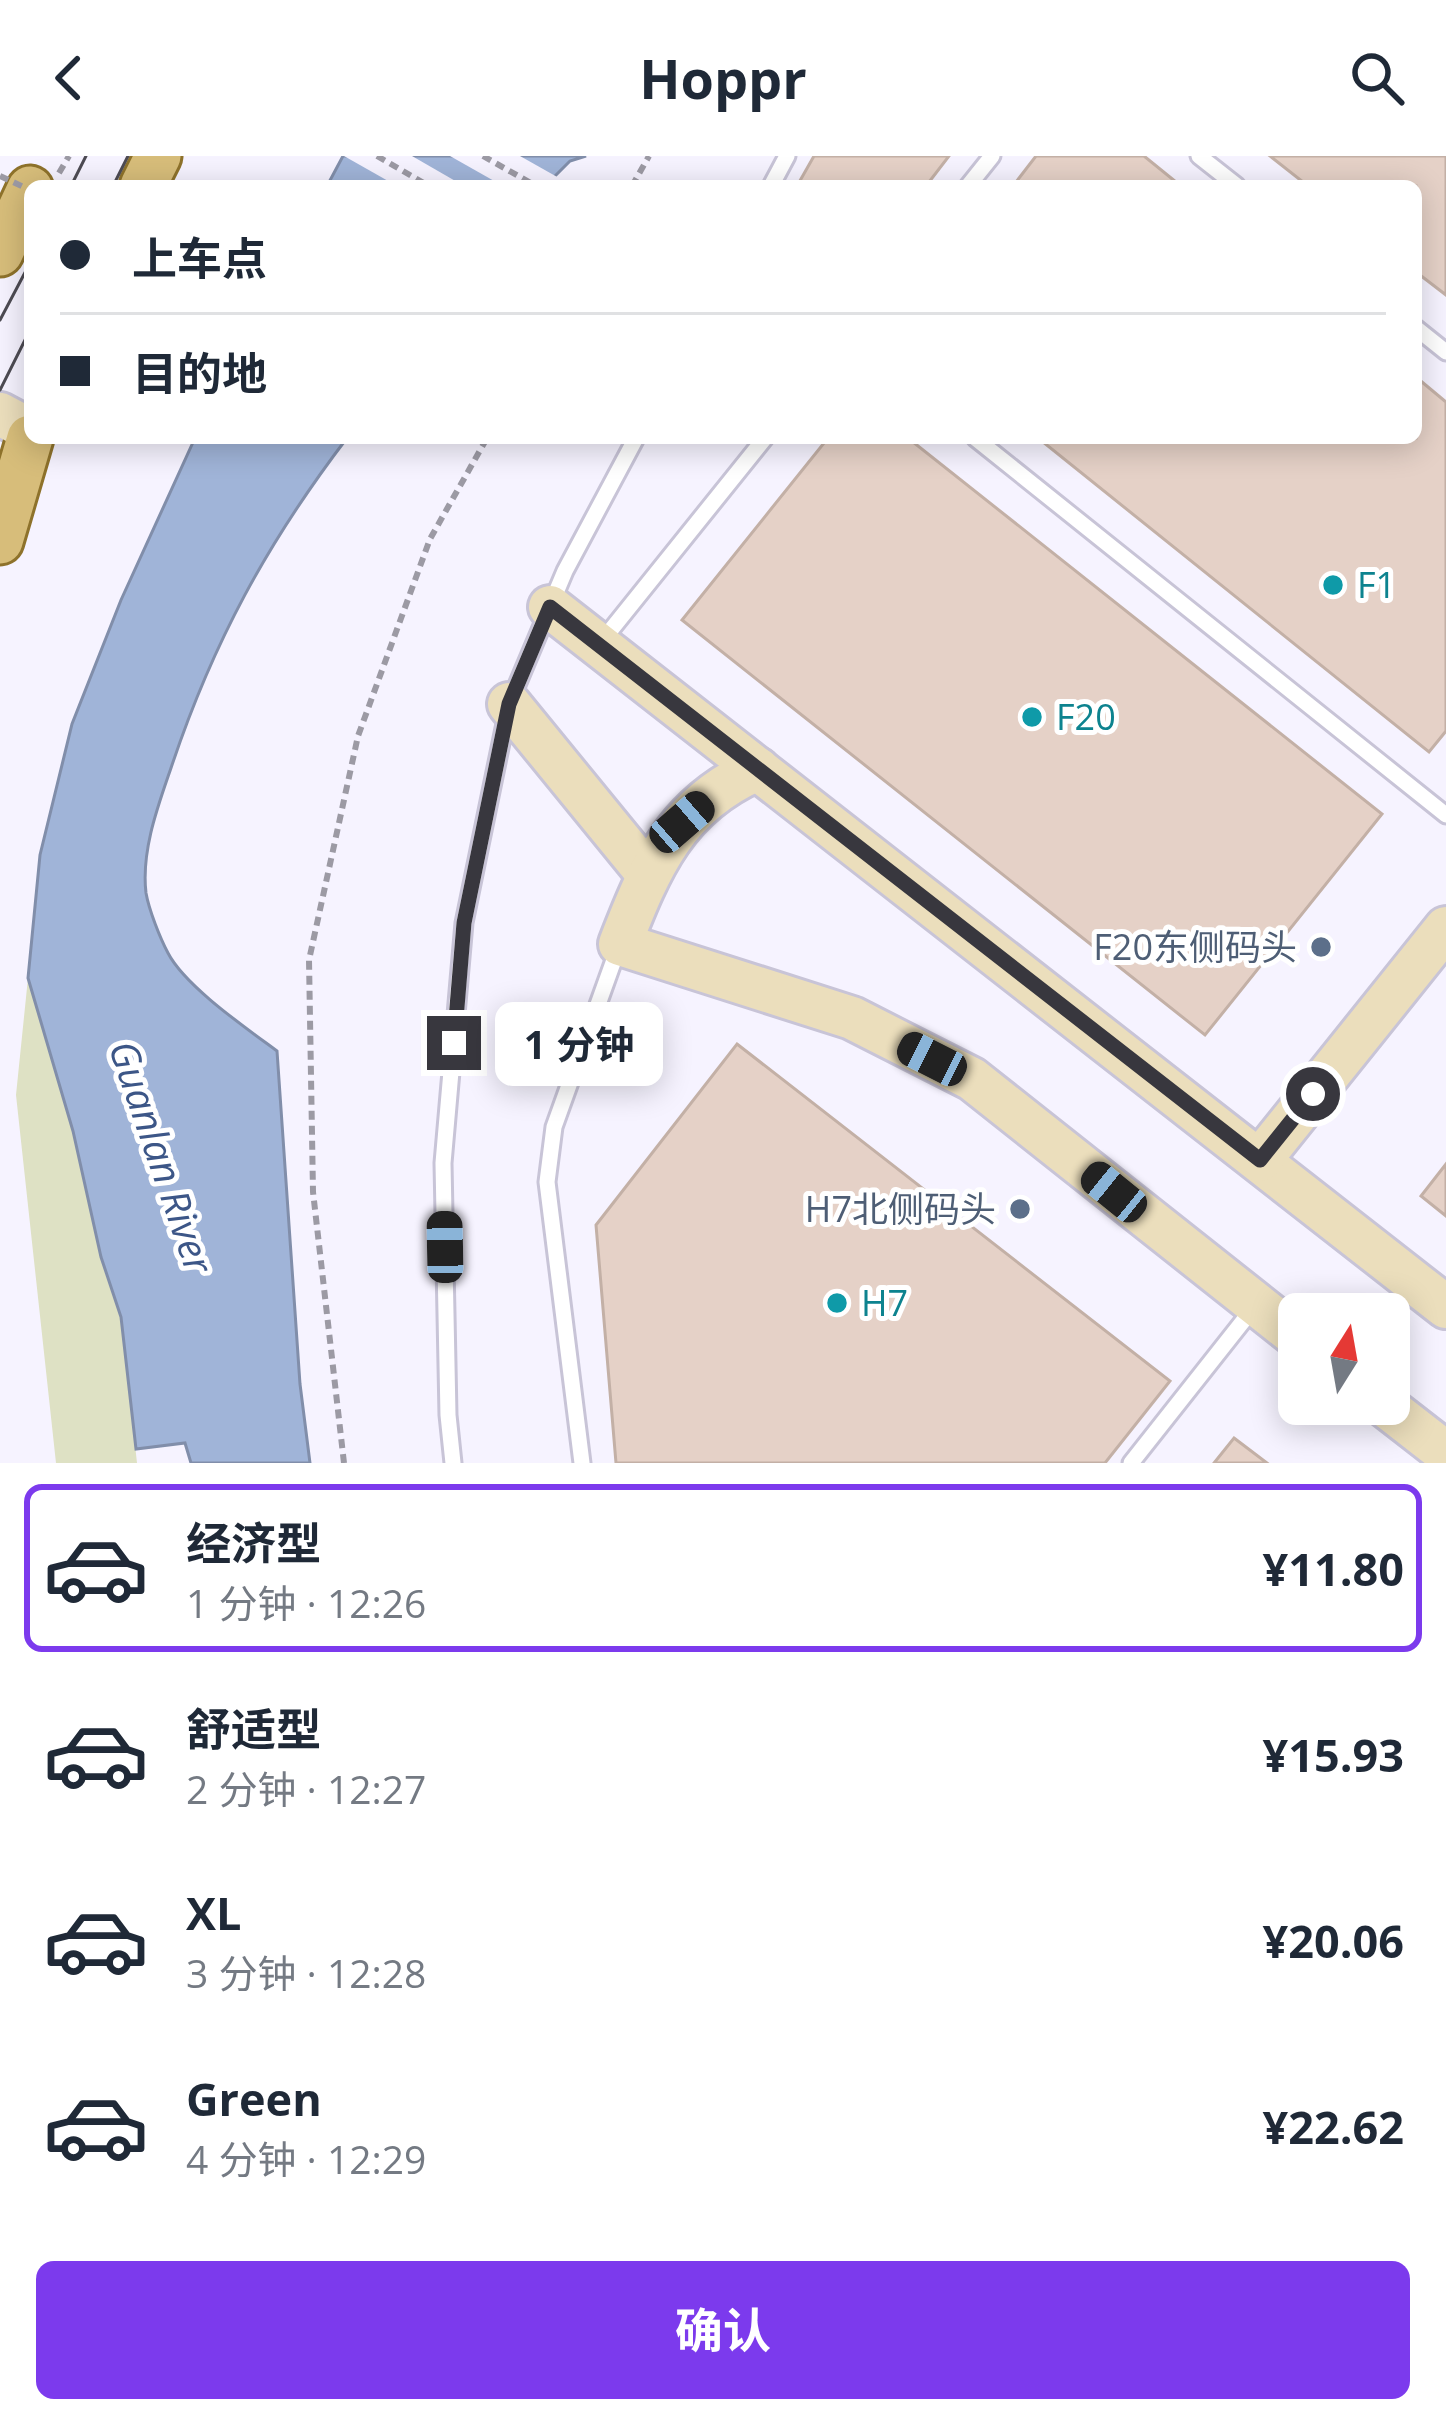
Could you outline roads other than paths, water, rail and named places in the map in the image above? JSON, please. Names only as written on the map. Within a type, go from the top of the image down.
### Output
[{"type":"main road","points":[[0,230],[24,187]]},
{"type":"main road","points":[[0,253],[24,190]]},
{"type":"main road","points":[[3,516],[27,444]]},
{"type":"street","points":[[550,607],[1446,1307]]},
{"type":"street","points":[[509,704],[647,872]]},
{"type":"street","points":[[758,770],[728,782],[682,822],[647,872],[620,944],[852,1018],[972,1079],[1278,1321]]},
{"type":"street","points":[[1260,1160],[1446,928]]},
{"type":"street","points":[[1409,1425],[1446,1454]]},
{"type":"lane","points":[[973,180],[992,156]]},
{"type":"lane","points":[[1199,156],[1229,180]]},
{"type":"lane","points":[[1422,333],[1446,352]]},
{"type":"lane","points":[[453,1463],[443,1163],[464,923],[509,704],[550,607],[633,444]]},
{"type":"lane","points":[[599,645],[760,444]]},
{"type":"lane","points":[[982,444],[1446,815]]},
{"type":"lane","points":[[582,1463],[547,1182],[554,1127],[620,944]]},
{"type":"lane","points":[[1131,1463],[1256,1304]]},
{"type":"water","points":[[343,156],[586,156],[570,161],[551,180],[330,180]]},
{"type":"water","name":"Guanlan River","points":[[192,444],[343,444],[267,555],[224,636],[161,798],[145,877],[152,916],[176,966],[217,1006],[277,1051],[300,1384],[310,1463],[191,1463],[185,1443],[136,1449],[121,1317],[28,978],[40,855],[72,724],[121,600]]},
{"type":"tram line","points":[[74,180],[86,156]]},
{"type":"tram line","points":[[116,180],[128,156]]},
{"type":"tram line","points":[[0,320],[24,274]]},
{"type":"tram line","points":[[0,390],[24,342]]},
{"type":"place","name":"F1","points":[[1333,585]]},
{"type":"place","name":"F20","points":[[1032,717]]},
{"type":"place","name":"F20东侧码头","points":[[1321,947]]},
{"type":"place","name":"H7北侧码头","points":[[1020,1209]]},
{"type":"place","name":"H7","points":[[837,1303]]}]
